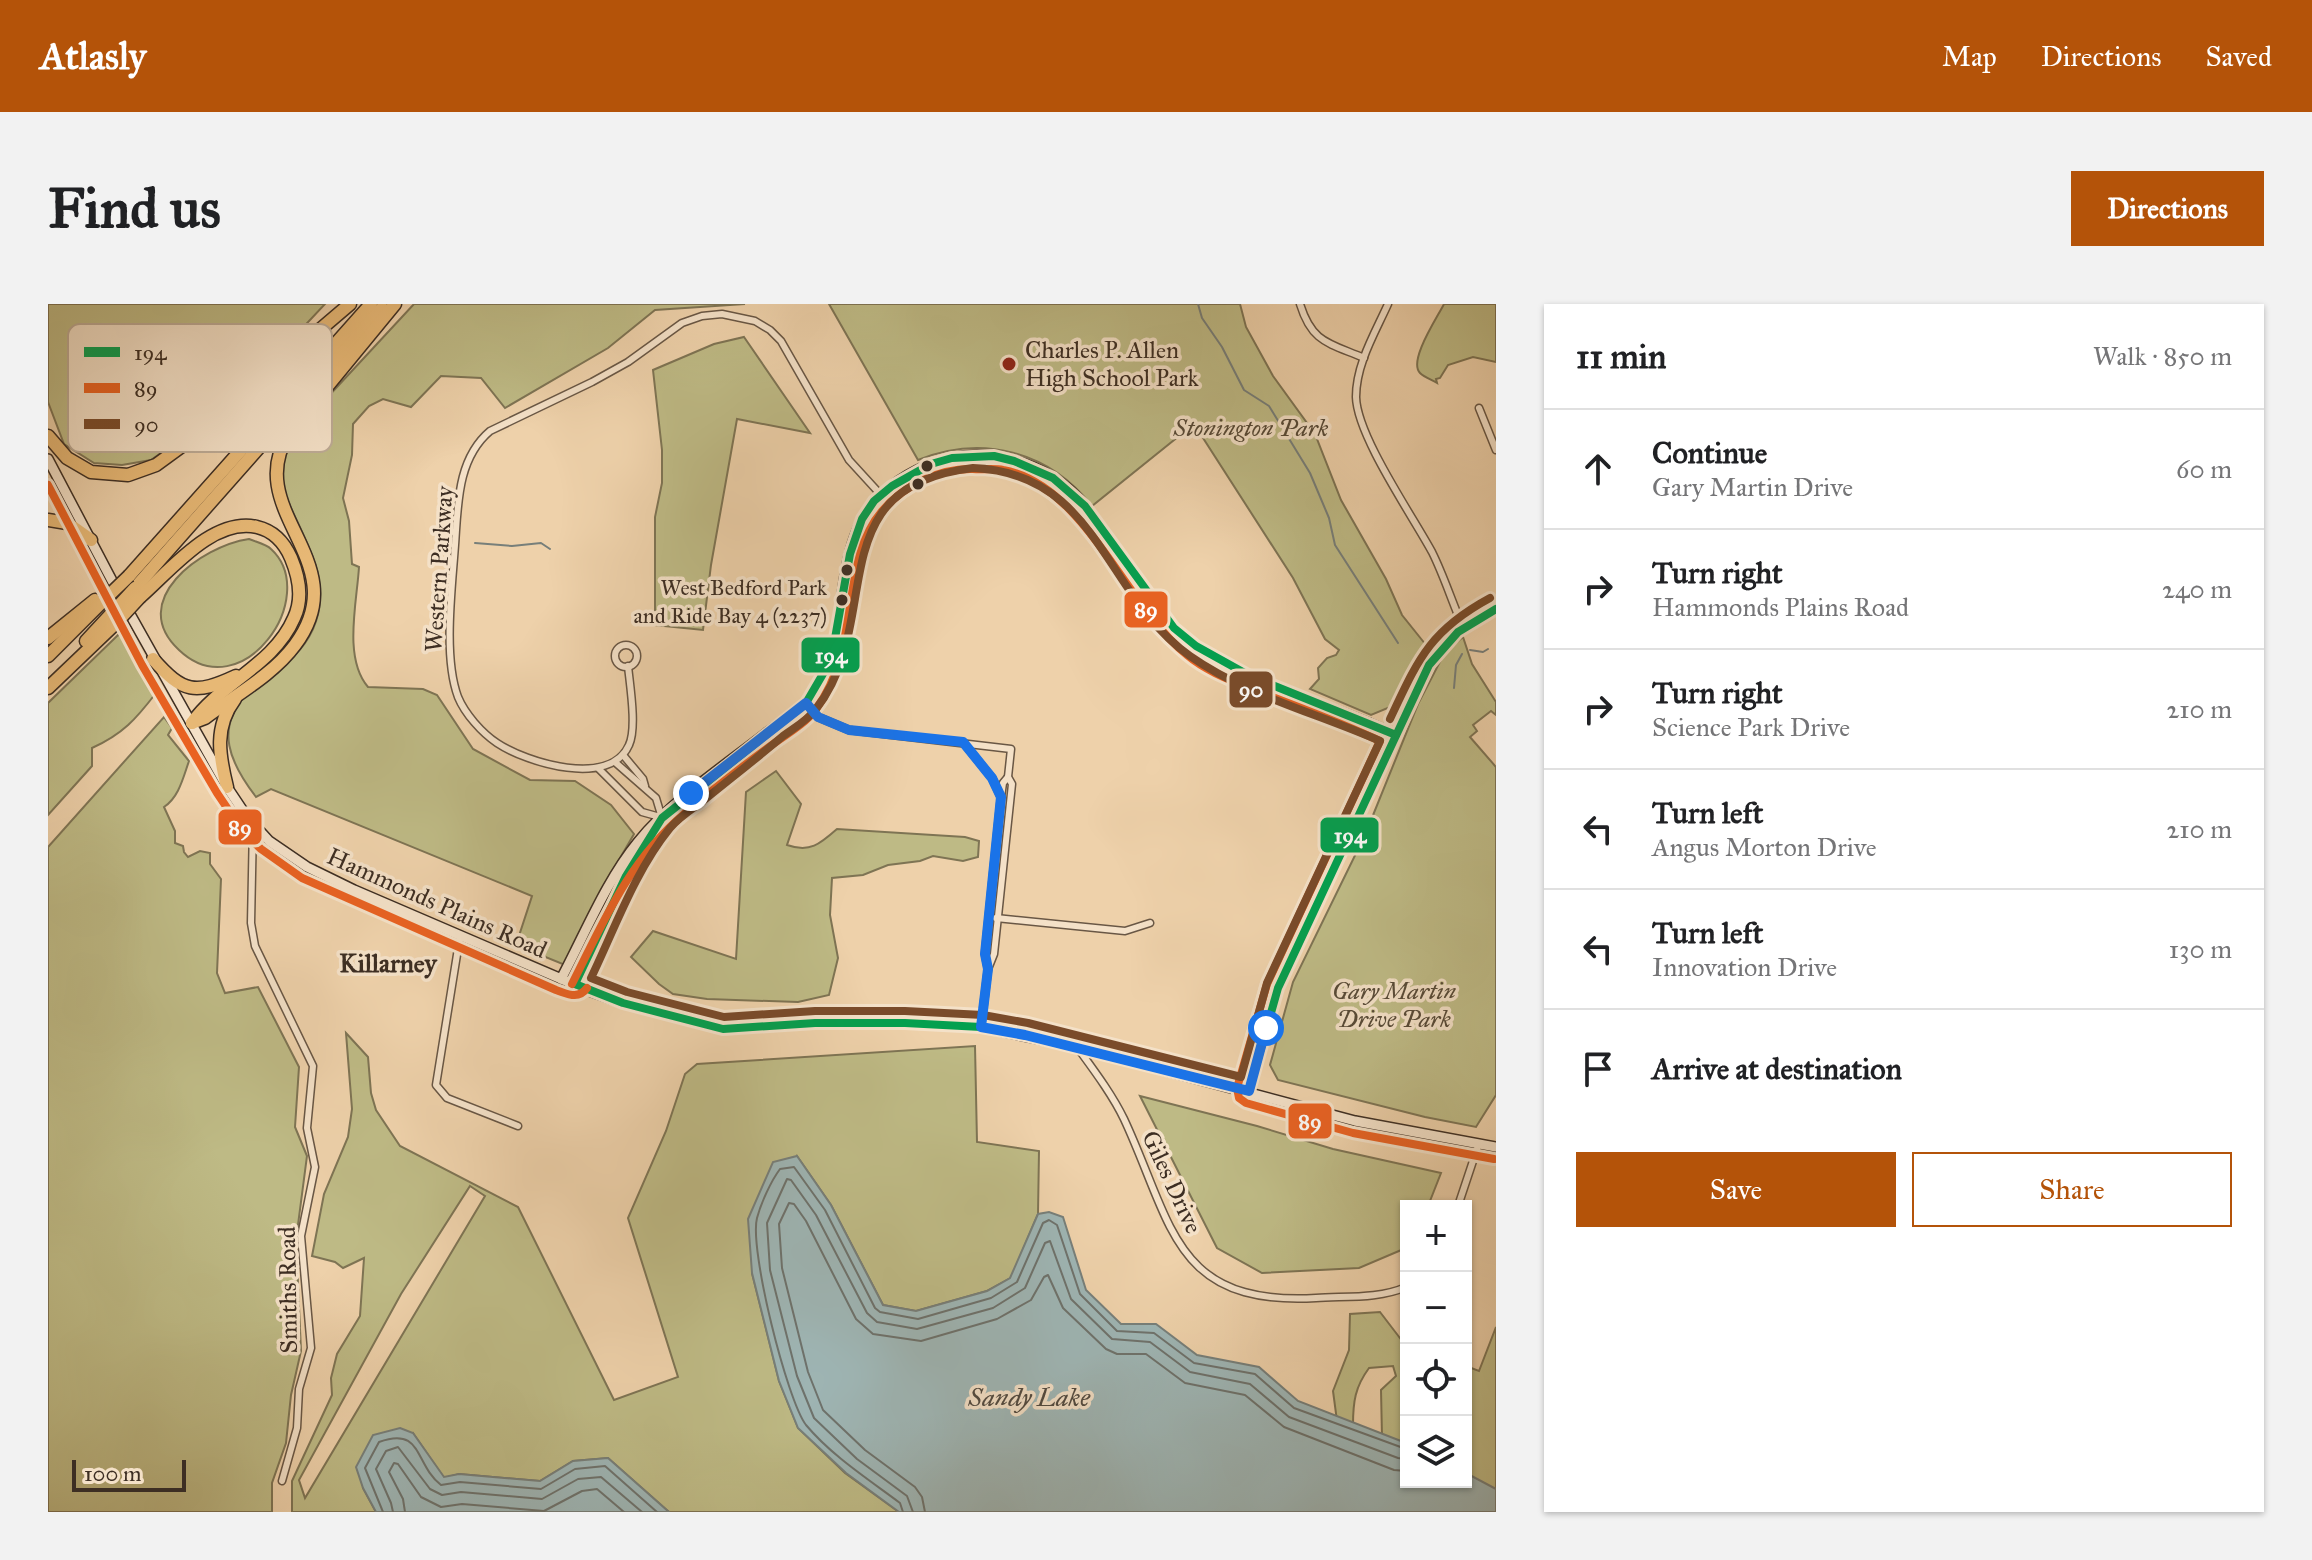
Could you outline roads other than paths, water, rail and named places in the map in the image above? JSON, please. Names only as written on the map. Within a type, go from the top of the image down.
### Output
[{"type":"highway","points":[[327,324],[350,304]]},
{"type":"highway","points":[[332,348],[371,304]]},
{"type":"highway","points":[[332,363],[385,304]]},
{"type":"highway","points":[[332,381],[395,304]]},
{"type":"highway","points":[[48,436],[67,458],[91,472],[128,475],[156,465],[174,452]]},
{"type":"highway","points":[[48,688],[113,619],[162,538],[239,452]]},
{"type":"highway","points":[[133,583],[251,452]]},
{"type":"highway","points":[[192,723],[205,718],[288,653],[305,630],[314,591],[311,568],[276,487],[275,469],[279,452]]},
{"type":"highway","points":[[48,520],[67,523],[91,540]]},
{"type":"highway","points":[[48,638],[102,598],[228,527],[251,526],[270,530],[286,547],[296,570],[299,592],[296,616],[282,639],[257,665],[201,710],[192,723]]},
{"type":"highway","points":[[48,656],[102,598]]},
{"type":"highway","points":[[48,681],[113,619]]},
{"type":"highway","points":[[153,659],[173,682],[189,687],[217,684],[257,665]]},
{"type":"highway","points":[[227,787],[218,751],[219,737],[227,709],[241,690]]},
{"type":"street","points":[[1300,304],[1311,332],[1364,358]]},
{"type":"street","points":[[1388,304],[1359,372],[1356,395],[1364,430],[1433,555],[1463,627]]},
{"type":"street","name":"Western Parkway","points":[[628,666],[631,743],[616,763],[599,769],[544,764],[519,756],[495,742],[474,722],[459,700],[452,676],[451,653],[457,512],[465,466],[483,436],[628,362],[682,323],[702,316],[739,316],[770,330],[781,341],[849,460],[881,495]]},
{"type":"street","points":[[1479,408],[1496,450]]},
{"type":"street","points":[[561,979],[637,842],[662,818],[806,703],[830,659],[847,561],[863,516],[881,495],[923,467],[945,458],[975,455],[1001,457],[1026,463],[1047,474],[1084,505],[1174,628],[1190,644],[1235,668],[1396,735]]},
{"type":"street","name":"Hammonds Plains Road","points":[[48,459],[153,659],[227,787],[253,825],[269,841],[307,867],[561,979],[623,1003],[723,1029],[815,1023],[981,1027],[1077,1047],[1355,1121],[1496,1147]]},
{"type":"street","points":[[1249,1091],[1278,988],[1429,665],[1445,642],[1463,627],[1496,609]]},
{"type":"street","points":[[806,703],[818,717],[849,730],[1011,749],[1008,777],[1003,783],[1001,797],[985,954],[988,969]]},
{"type":"street","points":[[1368,722],[1377,740],[1382,765]]},
{"type":"street","points":[[963,742],[992,778],[1001,797]]},
{"type":"street","points":[[575,984],[626,876],[662,818],[656,798],[623,755]]},
{"type":"street","points":[[616,763],[637,784],[645,786]]},
{"type":"street","points":[[599,769],[642,812],[662,818]]},
{"type":"street","points":[[981,1027],[998,918],[1012,784],[1008,777]]},
{"type":"street","name":"Smiths Road","points":[[253,825],[251,923],[255,946],[313,1066],[307,1128],[315,1167],[301,1236],[311,1348],[299,1389],[297,1428],[282,1481]]},
{"type":"street","points":[[989,917],[1125,931],[1150,923]]},
{"type":"street","points":[[460,936],[436,1085],[447,1098],[518,1126]]},
{"type":"street","name":"Giles Drive","points":[[1077,1047],[1124,1119],[1171,1232],[1203,1272],[1232,1289],[1269,1299],[1376,1295],[1400,1289]]},
{"type":"street","points":[[1460,1200],[1478,1146]]},
{"type":"water","name":"Sandy Lake","points":[[797,1156],[831,1205],[883,1305],[916,1311],[987,1291],[1010,1278],[1038,1214],[1049,1212],[1063,1217],[1086,1290],[1121,1324],[1156,1324],[1197,1355],[1259,1367],[1298,1401],[1400,1441],[1400,1488],[1472,1488],[1472,1476],[1496,1489],[1496,1512],[899,1512],[846,1473],[798,1428],[779,1381],[752,1273],[748,1219],[773,1162]]},
{"type":"water","points":[[400,1428],[413,1433],[444,1477],[459,1474],[540,1481],[573,1461],[608,1458],[669,1512],[376,1512],[356,1467],[373,1435]]},
{"type":"waterway","points":[[1198,304],[1202,318],[1222,347],[1244,390],[1269,406],[1310,473],[1329,518],[1335,545],[1398,643]]},
{"type":"waterway","points":[[475,543],[512,546],[541,543],[550,549]]},
{"type":"waterway","points":[[1470,650],[1483,652],[1488,649]]},
{"type":"waterway","points":[[1454,688],[1456,665],[1462,654]]},
{"type":"place","name":"Charles P. Allen High School Park","points":[[1009,364]]},
{"type":"place","name":"West Bedford Park and Ride Bay 4 (2237)","points":[[842,600]]},
{"type":"district","name":"Killarney","points":[[388,963]]},
{"type":"park label","name":"Stonington Park","points":[[1251,428]]},
{"type":"park label","name":"Gary Martin Drive Park","points":[[1394,1005]]}]
